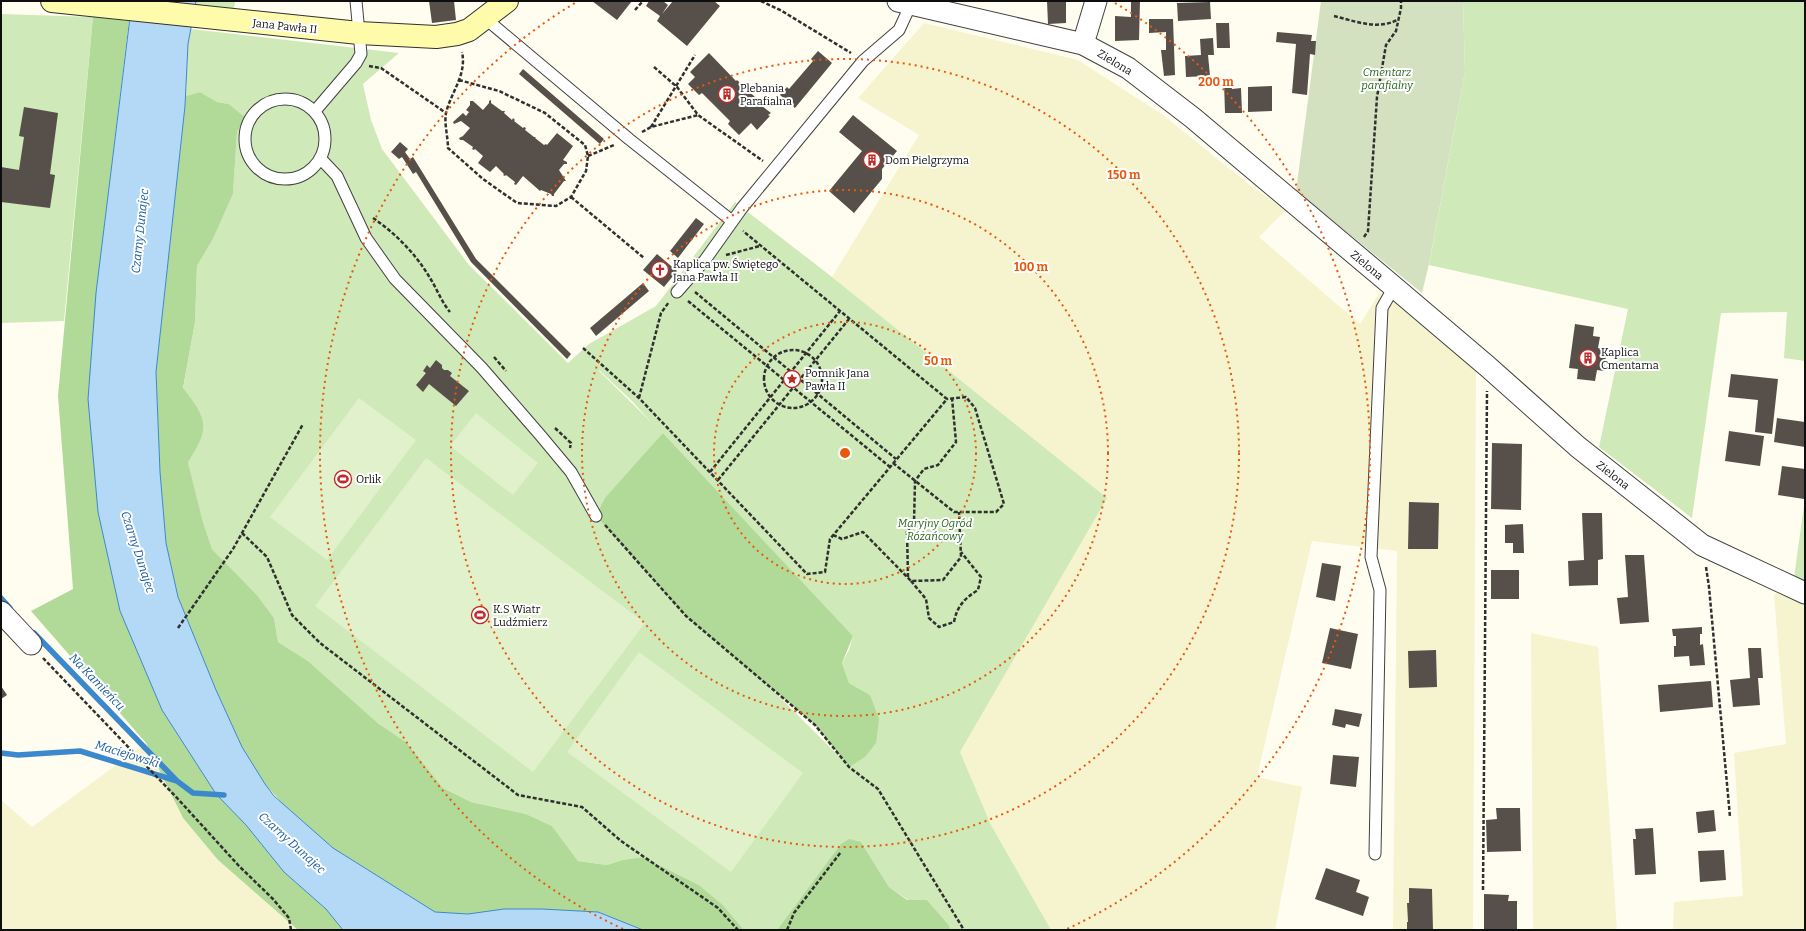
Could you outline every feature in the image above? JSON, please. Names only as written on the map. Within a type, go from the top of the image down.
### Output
[{"type":"street","name":"Jana Pawła II","points":[[58,2],[292,27],[359,33],[436,37],[457,34],[469,30],[486,19],[507,1]]},
{"type":"street","points":[[1083,44],[1096,1]]},
{"type":"street","name":"Zielona","points":[[904,2],[1083,44],[1128,68],[1193,118],[1394,287],[1487,366],[1578,447],[1702,545],[1805,594]]},
{"type":"street","points":[[1,612],[30,644]]},
{"type":"lane","points":[[315,111],[356,63],[361,54],[359,15],[356,1]]},
{"type":"lane","points":[[677,292],[705,260],[732,221],[774,168],[863,61],[899,30],[904,2]]},
{"type":"lane","points":[[486,19],[629,139],[732,221]]},
{"type":"lane","points":[[290,98],[304,102],[315,111],[322,122],[326,134],[325,147],[321,159],[313,169],[302,176],[290,179],[277,179],[265,174],[255,166],[248,154],[245,141],[246,127],[253,114],[263,104],[276,99],[290,98]]},
{"type":"lane","points":[[321,159],[337,176],[366,238],[395,279],[482,368],[562,461],[571,472],[596,516]]},
{"type":"lane","points":[[1375,854],[1380,590],[1371,557],[1382,308],[1394,287]]},
{"type":"path","points":[[635,10],[643,1]]},
{"type":"path","points":[[761,1],[782,11],[863,61]]},
{"type":"path","points":[[1361,242],[1368,231],[1377,97],[1386,45],[1396,31],[1401,1]]},
{"type":"path","points":[[1334,16],[1378,26],[1392,23],[1399,19]]},
{"type":"path","points":[[457,34],[464,61],[459,80],[446,113],[448,148],[483,179],[517,203],[556,206],[571,197],[586,171],[588,156],[585,145],[545,113],[499,91],[459,80]]},
{"type":"path","points":[[651,127],[677,87],[695,55]]},
{"type":"path","points":[[356,63],[381,68],[446,113]]},
{"type":"path","points":[[654,67],[677,87],[698,115],[774,168]]},
{"type":"path","points":[[571,197],[644,258]]},
{"type":"path","points":[[353,209],[370,216],[391,230],[415,257],[430,277],[443,303],[451,314]]},
{"type":"path","points":[[732,221],[840,312],[947,399]]},
{"type":"path","points":[[705,260],[761,246]]},
{"type":"path","points":[[684,283],[896,459]]},
{"type":"path","points":[[639,398],[661,312],[677,292],[810,403],[890,467]]},
{"type":"path","points":[[710,472],[840,312]]},
{"type":"path","points":[[718,480],[849,319]]},
{"type":"path","points":[[584,348],[639,398],[807,574],[825,572],[830,539],[896,459],[947,399],[966,397],[975,408],[1004,504],[996,512],[954,512],[893,463]]},
{"type":"path","points":[[789,351],[798,351],[806,354],[815,361],[820,369],[821,386],[818,394],[810,403],[795,408],[779,405],[770,398],[764,382],[767,367],[774,358],[789,351]]},
{"type":"path","points":[[492,356],[507,373]]},
{"type":"path","points":[[1483,890],[1487,366]]},
{"type":"path","points":[[908,578],[907,531],[914,523],[915,481],[924,470],[938,465],[956,442],[952,398]]},
{"type":"path","points":[[178,628],[233,549],[303,424]]},
{"type":"path","points":[[550,424],[571,443],[570,449],[562,461]]},
{"type":"path","points":[[911,581],[943,580],[961,557],[959,512]]},
{"type":"path","points":[[596,516],[686,616],[815,725],[849,767],[878,789],[964,930]]},
{"type":"path","points":[[833,535],[842,539],[863,532],[911,581],[926,599],[929,618],[939,626],[954,622],[956,611],[965,598],[978,590],[981,577],[961,552]]},
{"type":"path","points":[[242,533],[267,556],[292,615],[320,643],[518,795],[582,807],[621,841],[718,908],[738,930]]},
{"type":"path","points":[[1702,545],[1709,587],[1730,818]]},
{"type":"path","points":[[30,644],[178,799],[239,866],[272,899],[289,918],[290,930]]},
{"type":"path","points":[[787,930],[794,913],[841,852]]},
{"type":"green space","points":[[196,1],[235,1],[234,9],[195,6]]},
{"type":"green space","name":"Cmentarz parafialny","points":[[1321,1],[1463,1],[1465,72],[1429,264],[1422,293],[1296,191]]},
{"type":"green space","points":[[1463,1],[1805,1],[1805,361],[1784,358],[1787,312],[1721,313],[1692,518],[1599,447],[1628,309],[1429,265],[1465,72]]},
{"type":"green space","points":[[1,14],[93,17],[64,321],[1,323]]},
{"type":"green space","points":[[93,17],[129,21],[96,293],[98,512],[120,611],[162,710],[216,794],[246,825],[284,872],[326,909],[343,930],[298,930],[218,860],[183,818],[146,743],[31,611],[73,589],[58,396]]},
{"type":"green space","points":[[924,23],[1078,60],[1163,115],[1251,186],[1286,210],[1259,237],[1360,324],[1380,292],[1402,307],[1476,370],[1473,930],[1393,930],[1397,551],[1312,541],[1257,777],[1302,787],[1275,930],[1051,930],[1046,922],[991,825],[960,752],[1106,498],[832,277],[919,135],[858,98]]},
{"type":"green space","name":"Maryjny Ogród Różańcowy","points":[[191,29],[399,53],[363,84],[371,120],[382,149],[469,265],[568,363],[589,344],[656,306],[735,202],[832,277],[1107,498],[960,752],[991,825],[1051,930],[951,930],[948,924],[927,900],[908,900],[889,887],[861,842],[841,845],[777,930],[744,930],[723,905],[699,885],[643,857],[622,860],[607,865],[578,861],[552,826],[526,814],[471,802],[443,788],[406,742],[379,724],[308,661],[278,642],[274,618],[257,595],[212,549],[203,522],[188,462],[183,389],[195,322],[197,266],[213,239],[233,194],[237,132],[246,118],[229,104],[217,102],[200,92],[186,96],[188,44]],"holes":[[[599,371],[632,401],[651,422]],[[663,433],[853,636],[849,650],[842,663],[849,683],[870,695],[850,767],[597,516]]]},
{"type":"green space","points":[[200,92],[217,102],[229,104],[246,118],[237,132],[233,194],[213,239],[197,266],[195,322],[183,388],[197,408],[203,424],[203,432],[200,441],[188,462],[203,522],[212,549],[257,595],[274,618],[278,642],[308,661],[379,724],[406,742],[443,788],[471,802],[526,814],[552,826],[578,861],[607,865],[622,860],[643,857],[699,885],[723,905],[744,930],[643,930],[598,912],[542,909],[504,909],[468,914],[435,912],[333,848],[289,811],[265,784],[242,747],[216,690],[178,597],[166,543],[160,472],[156,372],[186,96]]},
{"type":"green space","name":"Orlik","points":[[359,398],[416,440],[327,560],[270,517]]},
{"type":"green space","points":[[476,413],[538,463],[513,495],[450,446]]},
{"type":"green space","points":[[663,433],[853,636],[842,663],[849,683],[870,695],[879,719],[876,743],[865,757],[849,767],[815,725],[686,616],[596,516],[605,498]]},
{"type":"green space","name":"K.S Wiatr Ludźmierz","points":[[426,458],[645,623],[533,772],[315,606]]},
{"type":"green space","points":[[1805,498],[1805,583],[1794,578]]},
{"type":"green space","points":[[1794,578],[1805,583],[1805,930],[1673,930],[1674,902],[1743,896],[1734,753],[1786,744],[1774,595]]},
{"type":"green space","points":[[1531,633],[1598,647],[1617,930],[1533,930]]},
{"type":"green space","points":[[639,652],[803,773],[731,872],[567,752]]},
{"type":"green space","points":[[146,743],[183,818],[218,860],[298,930],[1,930],[1,800],[32,827]]},
{"type":"green space","points":[[849,839],[861,842],[889,887],[907,900],[927,900],[948,924],[951,930],[777,930],[841,844]]},
{"type":"water","name":"Czarny Dunajec","points":[[132,1],[196,1],[188,44],[185,106],[156,372],[160,472],[166,543],[178,597],[216,690],[242,747],[274,796],[333,848],[435,912],[468,914],[504,909],[542,909],[598,912],[643,930],[343,930],[326,909],[284,872],[246,825],[216,794],[162,710],[120,611],[98,512],[88,399],[96,293]]},
{"type":"building","points":[[429,1],[454,1],[456,20],[432,23]]},
{"type":"building","points":[[592,1],[632,1],[617,20]]},
{"type":"building","points":[[649,1],[663,1],[668,5],[662,14],[673,1],[714,1],[720,6],[687,46],[657,21],[660,16],[646,6]]},
{"type":"building","points":[[1047,1],[1066,1],[1066,23],[1048,24]]},
{"type":"building","points":[[1131,1],[1140,1],[1139,40],[1115,41],[1115,16],[1131,17]]},
{"type":"building","points":[[1210,2],[1211,19],[1178,21],[1177,3]]},
{"type":"building","points":[[1149,19],[1173,19],[1175,75],[1164,76],[1161,50],[1166,50],[1166,32],[1149,33]]},
{"type":"building","points":[[1216,23],[1229,23],[1230,48],[1217,48]]},
{"type":"building","points":[[1277,32],[1312,35],[1311,41],[1316,41],[1315,55],[1310,54],[1307,95],[1292,93],[1296,44],[1276,42]]},
{"type":"building","points":[[1213,38],[1214,55],[1208,55],[1210,76],[1186,77],[1185,56],[1201,55],[1200,39]]},
{"type":"building","points":[[818,51],[832,63],[795,108],[780,95],[787,87],[789,89],[813,61],[811,59]]},
{"type":"building","name":"Plebania Parafialna","points":[[709,53],[736,81],[737,80],[756,98],[754,100],[771,113],[757,130],[751,123],[739,135],[728,124],[730,121],[702,93],[699,95],[688,84],[695,77],[690,72]]},
{"type":"building","points":[[523,69],[604,139],[600,144],[519,74]]},
{"type":"building","points":[[1224,82],[1231,82],[1232,89],[1241,88],[1242,113],[1225,113]]},
{"type":"building","points":[[1272,86],[1272,111],[1248,112],[1248,87]]},
{"type":"building","points":[[491,100],[491,103],[502,111],[505,111],[504,113],[512,120],[513,118],[515,120],[514,121],[523,128],[526,128],[525,130],[536,137],[535,138],[544,145],[547,145],[557,133],[573,146],[563,160],[567,162],[567,164],[564,164],[559,170],[566,181],[564,181],[554,196],[541,190],[540,191],[523,176],[516,185],[514,184],[515,182],[506,175],[503,175],[504,174],[496,166],[490,172],[478,163],[483,156],[475,149],[472,149],[473,147],[463,140],[460,140],[459,138],[463,136],[470,128],[461,121],[454,124],[453,122],[463,113],[466,116],[469,112],[466,110],[470,105],[470,101],[473,101],[483,110]]},
{"type":"building","points":[[24,107],[58,113],[50,174],[55,175],[50,208],[1,202],[1,167],[19,170],[24,137],[19,136]]},
{"type":"building","name":"Dom Pielgrzyma","points":[[853,115],[897,151],[882,169],[882,179],[854,213],[829,191],[862,151],[839,132]]},
{"type":"building","points":[[400,142],[408,149],[405,152],[410,159],[413,157],[476,259],[571,354],[567,359],[471,262],[416,172],[413,174],[402,157],[399,159],[391,152]]},
{"type":"building","points":[[696,218],[704,224],[678,258],[670,251]]},
{"type":"building","name":"Kaplica pw. Świętego Jana Pawła II","points":[[657,254],[677,271],[664,287],[643,270]]},
{"type":"building","points":[[643,283],[649,291],[596,336],[590,328]]},
{"type":"building","name":"Kaplica Cmentarna","points":[[1575,324],[1594,327],[1593,336],[1600,337],[1598,348],[1607,349],[1604,371],[1597,370],[1595,381],[1577,379],[1578,369],[1569,368]]},
{"type":"building","points":[[436,360],[442,365],[444,370],[448,370],[452,373],[450,376],[469,391],[456,406],[429,384],[423,392],[416,385],[426,373],[423,371],[427,365],[430,368]]},
{"type":"building","points":[[1731,374],[1778,379],[1772,434],[1755,432],[1758,400],[1728,397]]},
{"type":"building","points":[[1777,418],[1805,422],[1805,447],[1774,442]]},
{"type":"building","points":[[1729,431],[1764,436],[1760,466],[1725,461]]},
{"type":"building","points":[[1492,443],[1522,444],[1521,510],[1491,509]]},
{"type":"building","points":[[1782,466],[1805,469],[1804,499],[1778,495]]},
{"type":"building","points":[[1409,502],[1439,503],[1438,549],[1408,549]]},
{"type":"building","points":[[1582,513],[1602,513],[1603,559],[1598,560],[1598,585],[1569,586],[1568,561],[1584,560]]},
{"type":"building","points":[[1523,524],[1524,553],[1513,553],[1513,543],[1505,543],[1505,525]]},
{"type":"building","points":[[1625,555],[1644,555],[1649,622],[1620,624],[1617,598],[1628,597]]},
{"type":"building","points":[[1322,563],[1341,566],[1335,601],[1316,597]]},
{"type":"building","points":[[1491,570],[1519,570],[1519,599],[1491,599]]},
{"type":"building","points":[[1702,627],[1702,634],[1700,634],[1700,645],[1703,644],[1705,665],[1690,666],[1689,656],[1674,657],[1676,636],[1673,636],[1672,629]]},
{"type":"building","points":[[1330,628],[1358,634],[1351,669],[1322,663]]},
{"type":"building","points":[[1748,648],[1761,648],[1763,678],[1758,678],[1760,705],[1733,707],[1730,680],[1750,678]]},
{"type":"building","points":[[1436,650],[1437,687],[1409,688],[1408,651]]},
{"type":"building","points":[[1711,681],[1713,707],[1660,712],[1658,685]]},
{"type":"building","points":[[1,686],[7,695],[1,699]]},
{"type":"building","points":[[1335,709],[1362,714],[1359,727],[1346,724],[1345,728],[1332,725]]},
{"type":"building","points":[[1333,755],[1359,757],[1356,787],[1330,784]]},
{"type":"building","points":[[1496,808],[1520,808],[1521,851],[1487,852],[1486,820],[1497,819]]},
{"type":"building","points":[[1714,810],[1716,831],[1698,833],[1696,812]]},
{"type":"building","points":[[1653,828],[1656,874],[1635,875],[1633,839],[1636,839],[1635,829]]},
{"type":"building","points":[[1724,850],[1726,880],[1700,882],[1698,851]]},
{"type":"building","points":[[1326,868],[1360,880],[1356,892],[1369,897],[1363,916],[1315,899]]},
{"type":"building","points":[[1409,888],[1432,889],[1433,930],[1407,930],[1407,903],[1409,903]]},
{"type":"building","points":[[1484,894],[1509,895],[1508,901],[1517,901],[1517,930],[1484,930]]},
{"type":"waterway","name":"Na Kamieńcu","points":[[1,598],[10,608]]},
{"type":"waterway","name":"Na Kamieńcu","points":[[34,633],[177,781]]},
{"type":"waterway","name":"Maciejowski","points":[[1,753],[18,755],[80,751],[177,781],[193,793],[224,795]]},
{"type":"place","name":"Plebania Parafialna","points":[[727,94]]},
{"type":"place","name":"Dom Pielgrzyma","points":[[872,160]]},
{"type":"place","name":"Kaplica pw. Świętego Jana Pawła II","points":[[660,270]]},
{"type":"place","name":"Kaplica Cmentarna","points":[[1588,358]]},
{"type":"place","name":"Pomnik Jana Pawła II","points":[[792,379]]},
{"type":"place","name":"Orlik","points":[[343,479]]},
{"type":"place","name":"K.S Wiatr Ludźmierz","points":[[480,615]]}]
